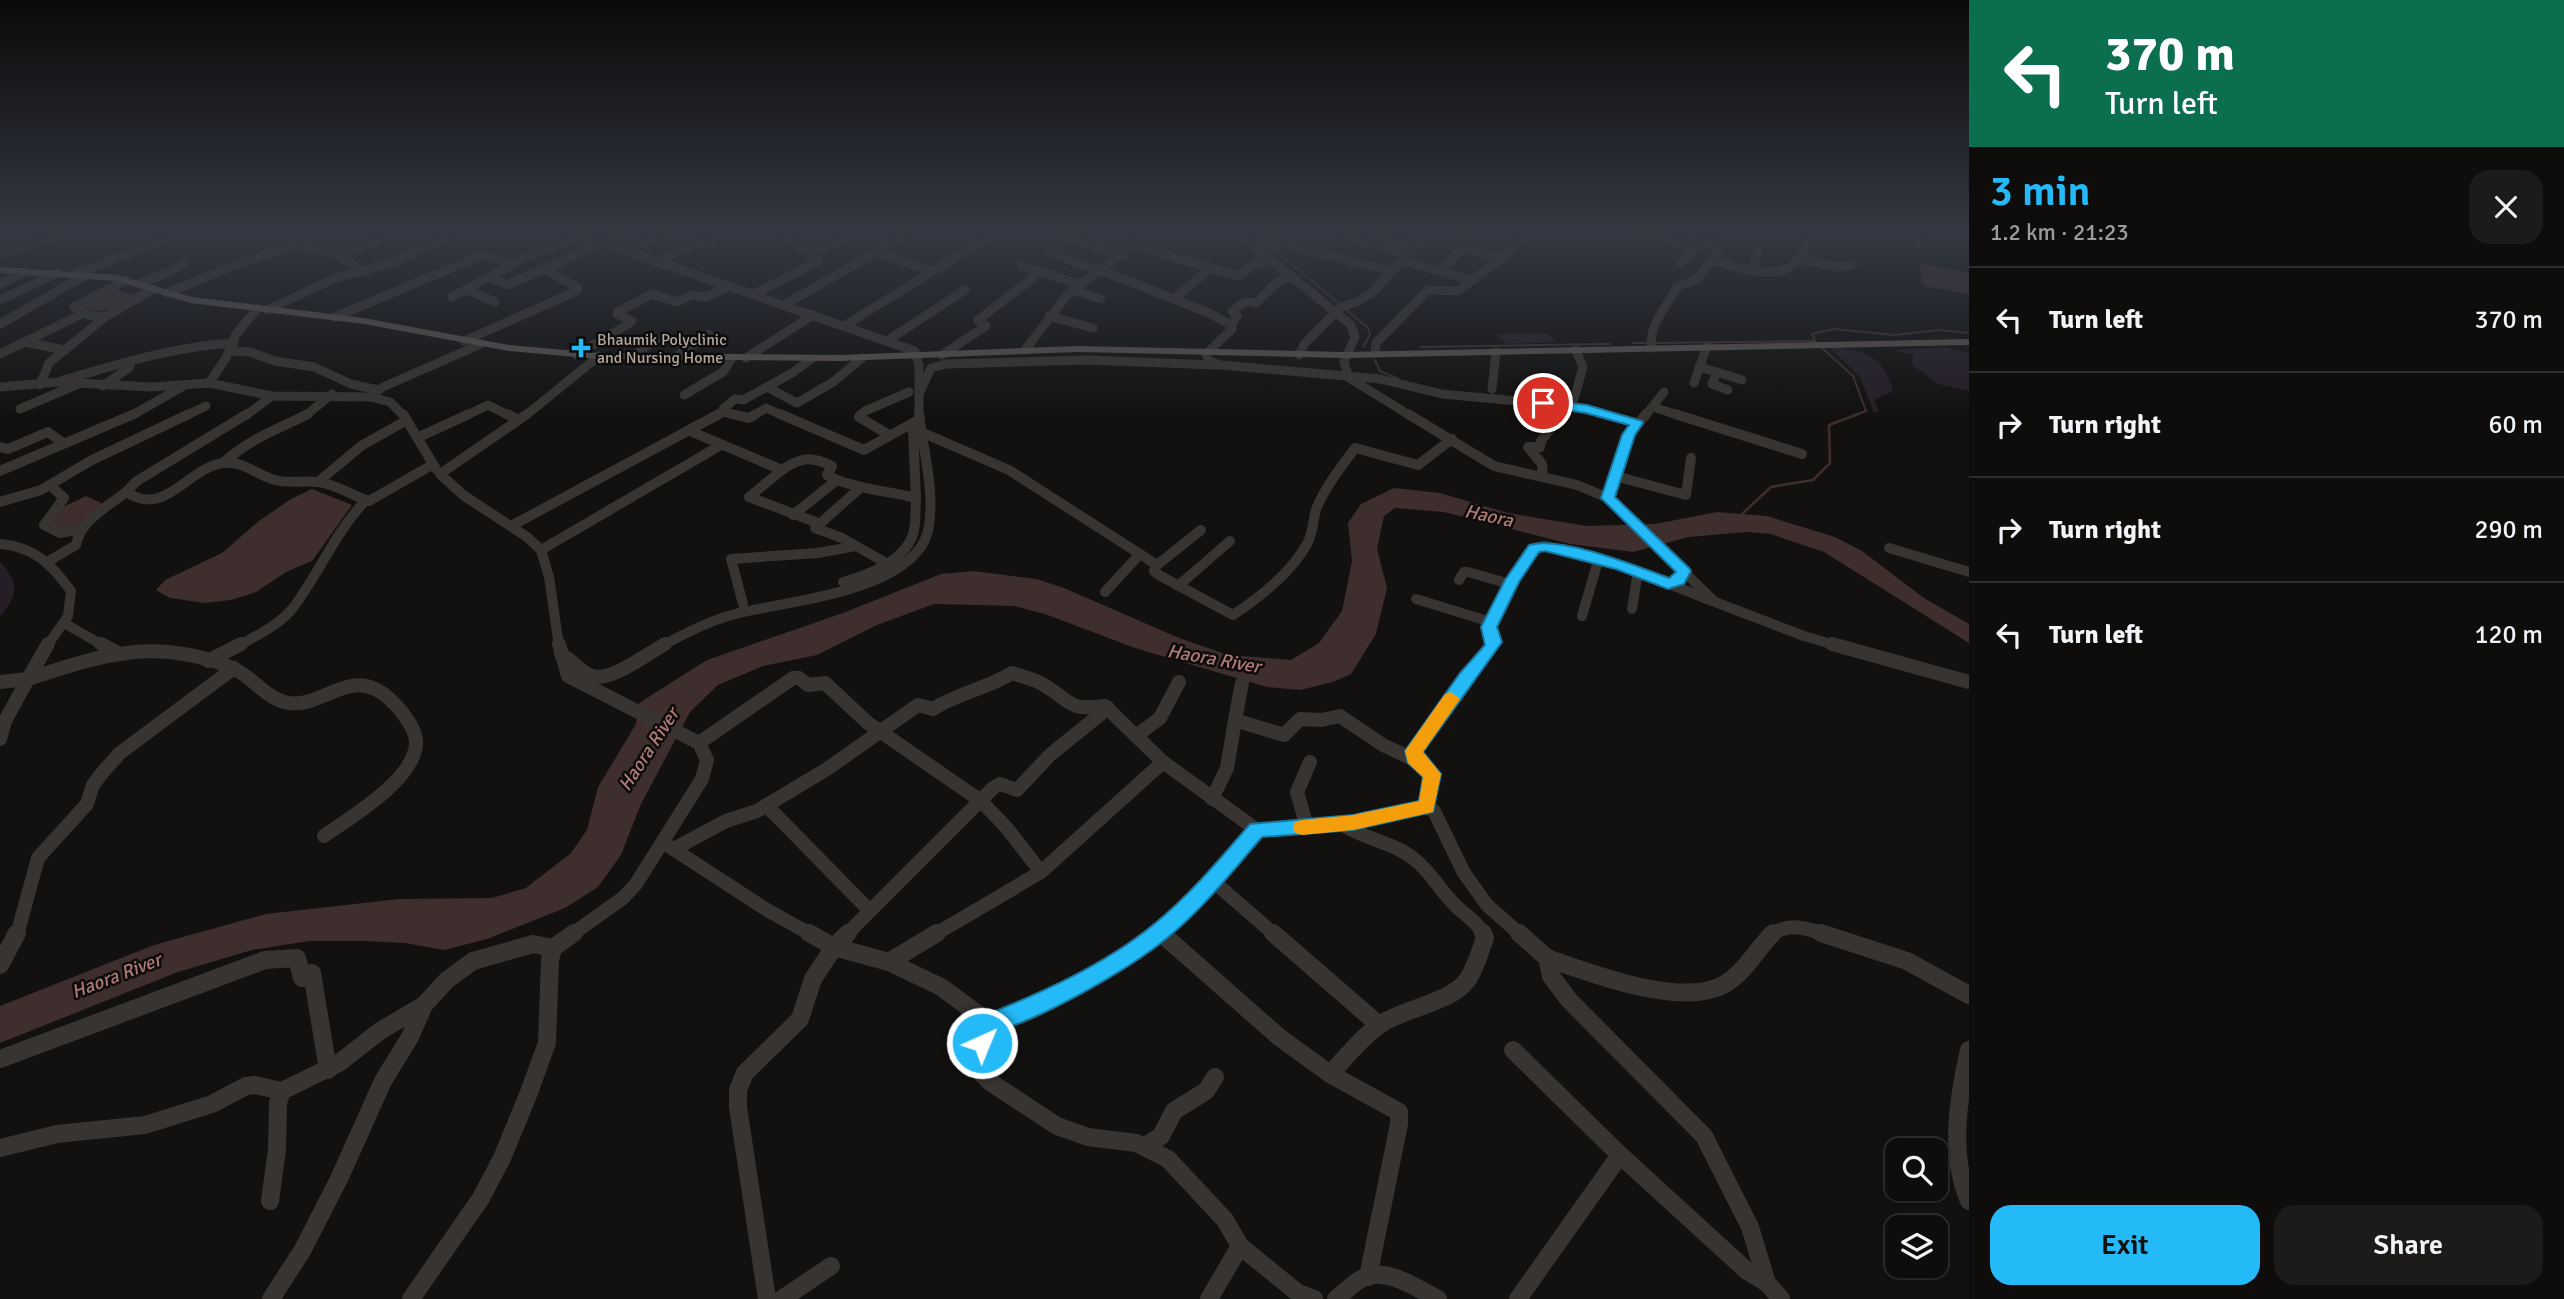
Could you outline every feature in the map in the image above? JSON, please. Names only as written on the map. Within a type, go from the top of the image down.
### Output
[{"type":"main road","points":[[169,294],[191,300],[335,317],[481,344],[599,356],[811,359],[919,357],[1025,350],[1345,355],[1969,342]]},
{"type":"street","points":[[0,324],[49,294]]},
{"type":"street","points":[[99,294],[74,307],[84,313],[105,317]]},
{"type":"street","points":[[40,384],[46,367],[65,350],[113,310],[144,294]]},
{"type":"street","points":[[209,383],[232,347],[241,327],[263,309],[299,294]]},
{"type":"street","points":[[335,317],[391,294]]},
{"type":"street","points":[[452,297],[459,294]]},
{"type":"street","points":[[475,294],[495,302]]},
{"type":"street","points":[[464,341],[571,294]]},
{"type":"street","points":[[576,355],[631,323],[632,321],[617,314],[618,312],[652,294],[677,302],[694,295],[706,297],[713,294]]},
{"type":"street","points":[[673,640],[697,619],[743,604],[853,580],[886,563],[904,548],[913,535],[916,498],[914,392],[919,357],[913,349],[754,294]]},
{"type":"street","points":[[784,305],[803,294]]},
{"type":"street","points":[[844,326],[895,294]]},
{"type":"street","points":[[887,341],[959,294]]},
{"type":"street","points":[[942,355],[986,326],[978,320],[1013,294]]},
{"type":"street","points":[[1025,350],[1049,316],[1070,294]]},
{"type":"street","points":[[1090,294],[1101,299]]},
{"type":"street","points":[[1160,294],[1231,325]]},
{"type":"street","points":[[1174,299],[1180,294]]},
{"type":"street","points":[[1221,365],[1209,361],[1206,354],[1232,329],[1231,325],[1237,316],[1232,311],[1245,302],[1256,303],[1265,294]]},
{"type":"street","points":[[1315,294],[1338,312],[1354,331],[1354,342],[1345,355],[1344,370],[1349,377],[1500,469],[1577,485],[1608,498],[1715,602]]},
{"type":"street","points":[[1299,355],[1305,343],[1341,307],[1370,294]]},
{"type":"street","points":[[1375,353],[1376,343],[1424,294]]},
{"type":"street","points":[[1652,348],[1650,339],[1653,329],[1674,294]]},
{"type":"street","points":[[0,354],[84,313]]},
{"type":"street","points":[[746,358],[813,315]]},
{"type":"street","points":[[1049,316],[1093,328]]},
{"type":"street","points":[[675,357],[709,334]]},
{"type":"street","points":[[632,356],[658,339]]},
{"type":"street","points":[[25,342],[65,350]]},
{"type":"street","points":[[0,387],[60,382],[103,386],[209,383],[272,396],[375,393],[481,344]]},
{"type":"street","points":[[60,382],[76,375],[200,345],[232,347],[275,360],[314,367],[375,393],[395,405],[419,437],[436,469],[463,495],[511,526],[541,550],[549,578],[561,654],[568,676],[581,685],[693,739],[707,752],[702,779],[669,846],[623,898],[553,948],[550,960],[547,1043],[528,1096],[502,1158],[481,1198],[411,1299]]},
{"type":"street","points":[[1694,383],[1707,346]]},
{"type":"street","points":[[1544,477],[1542,464],[1528,447],[1540,447],[1541,441],[1570,406],[1583,367],[1576,350]]},
{"type":"street","points":[[1492,389],[1496,352]]},
{"type":"street","points":[[507,429],[515,418],[599,356]]},
{"type":"street","points":[[684,395],[723,372],[732,358]]},
{"type":"street","points":[[767,387],[794,402],[803,400],[843,375],[862,358]]},
{"type":"street","points":[[723,408],[736,399],[743,400],[767,387],[811,359]]},
{"type":"street","points":[[889,435],[859,417],[866,411],[924,387],[931,368],[946,364],[1087,360],[1221,365],[1388,380],[1442,394],[1570,406],[1637,423]]},
{"type":"street","points":[[103,386],[129,369],[126,363]]},
{"type":"street","points":[[126,492],[136,498],[160,497],[178,488],[204,468],[223,463],[245,464],[277,481],[318,482],[365,501],[372,500],[472,454],[588,364]]},
{"type":"street","points":[[1699,367],[1742,380]]},
{"type":"street","points":[[1717,372],[1712,384],[1728,390]]},
{"type":"street","points":[[20,409],[79,384]]},
{"type":"street","points":[[223,463],[241,447],[270,430],[307,415],[329,396],[351,384]]},
{"type":"street","points":[[0,471],[131,416],[186,385]]},
{"type":"street","points":[[1608,498],[1629,435],[1664,392]]},
{"type":"street","points":[[47,562],[79,543],[78,535],[82,528],[137,481],[228,428],[272,396]]},
{"type":"street","points":[[511,526],[723,412],[749,418],[783,397]]},
{"type":"street","points":[[419,437],[488,405],[515,418]]},
{"type":"street","points":[[0,502],[51,486],[92,460],[206,406]]},
{"type":"street","points":[[1653,407],[1802,454]]},
{"type":"street","points":[[766,408],[860,450],[916,421]]},
{"type":"street","points":[[318,482],[361,446],[407,420]]},
{"type":"street","points":[[561,654],[573,660],[589,676],[604,678],[711,621],[748,610],[858,587],[896,569],[924,541],[927,531],[928,505],[921,432],[916,421]]},
{"type":"street","points":[[690,431],[782,470]]},
{"type":"street","points":[[0,447],[8,449],[48,432],[63,443]]},
{"type":"street","points":[[921,432],[1032,484],[1157,565]]},
{"type":"street","points":[[1201,530],[1154,570],[1233,615],[1279,576],[1299,553],[1312,533],[1315,513],[1324,494],[1355,448],[1418,465],[1452,439]]},
{"type":"street","points":[[541,550],[721,445]]},
{"type":"street","points":[[818,523],[793,516],[749,497],[799,457],[805,456],[832,467],[827,475],[859,489],[888,491],[916,498]]},
{"type":"street","points":[[1615,476],[1686,495],[1691,458]]},
{"type":"street","points":[[793,516],[837,480]]},
{"type":"street","points":[[51,486],[64,498],[44,525],[61,533],[82,528]]},
{"type":"street","points":[[859,489],[818,523],[817,529],[834,534],[886,563],[910,557]]},
{"type":"street","points":[[208,661],[256,636],[286,615],[344,524],[365,501]]},
{"type":"street","points":[[1178,586],[1230,541]]},
{"type":"street","points":[[0,544],[28,547],[47,562],[71,591],[68,616],[50,640],[25,689],[5,716],[0,739]]},
{"type":"street","points":[[743,604],[731,559],[818,553],[856,546]]},
{"type":"street","points":[[1426,807],[1432,774],[1415,758],[1414,751],[1466,677],[1492,648],[1494,642],[1488,630],[1491,622],[1510,584],[1537,546],[1638,571],[1737,613],[1792,632],[1969,682]]},
{"type":"street","points":[[1889,548],[1969,572]]},
{"type":"street","points":[[1105,592],[1139,555]]},
{"type":"street","points":[[1582,616],[1598,561]]},
{"type":"street","points":[[1668,583],[1678,580],[1682,569]]},
{"type":"street","points":[[1632,609],[1638,571]]},
{"type":"street","points":[[1459,580],[1464,572],[1468,572],[1510,584]]},
{"type":"street","points":[[1416,599],[1491,622]]},
{"type":"street","points":[[64,623],[116,652]]},
{"type":"street","points":[[0,682],[29,679],[116,652],[156,652],[234,668],[287,703],[304,701],[359,685],[370,686],[397,705],[407,718],[416,742],[408,763],[374,800],[324,836]]},
{"type":"street","points":[[0,965],[15,942],[38,858],[87,804],[93,785],[102,773],[120,753],[234,668]]},
{"type":"street","points":[[669,846],[766,805],[827,769],[918,705],[933,709],[955,695],[989,687],[1012,673],[1044,684],[1063,700],[1081,709],[1101,705],[1108,708],[1163,762],[1257,830],[1341,824],[1426,807],[1434,811],[1474,890],[1507,925],[1547,958],[1644,987],[1671,990],[1712,989],[1736,977],[1772,932],[1782,925],[1794,926],[1896,954],[1939,974],[1969,995]]},
{"type":"street","points":[[693,739],[796,677],[808,685],[827,685],[880,731],[981,801],[1006,827],[1041,872]]},
{"type":"street","points":[[1136,736],[1160,718],[1179,682]]},
{"type":"street","points":[[1212,799],[1227,768],[1242,683]]},
{"type":"street","points":[[767,1299],[747,1174],[738,1090],[745,1073],[800,1019],[813,979],[834,947],[998,784],[1017,790],[1051,755],[1108,708]]},
{"type":"street","points":[[1235,720],[1284,735],[1300,719],[1321,720],[1340,716],[1383,745],[1419,762]]},
{"type":"street","points":[[889,962],[1041,872],[1163,762]]},
{"type":"street","points":[[1307,827],[1297,792],[1310,762]]},
{"type":"street","points":[[766,805],[870,911]]},
{"type":"street","points":[[1330,1074],[1379,1025],[1408,1009],[1442,999],[1460,987],[1468,979],[1485,938],[1480,927],[1455,906],[1416,860],[1400,850],[1356,834],[1341,824]]},
{"type":"street","points":[[990,1023],[1015,1016],[1100,971],[1159,932],[1213,881],[1257,830]]},
{"type":"street","points":[[669,846],[767,910],[834,947],[889,962],[942,987],[990,1023]]},
{"type":"street","points":[[1213,881],[1379,1025]]},
{"type":"street","points":[[1159,932],[1279,1037],[1330,1074],[1394,1108],[1401,1116],[1368,1277]]},
{"type":"street","points":[[0,1148],[57,1134],[145,1125],[212,1104],[246,1086],[255,1085],[282,1091],[328,1070],[380,1031],[424,1005],[447,980],[473,961],[533,944],[553,948]]},
{"type":"street","points":[[0,1059],[265,960],[282,957],[297,958],[302,978],[312,973],[328,1070]]},
{"type":"street","points":[[1547,958],[1551,976],[1569,1000],[1704,1136],[1750,1227],[1767,1283]]},
{"type":"street","points":[[271,1299],[302,1251],[339,1179],[383,1081],[411,1037],[424,1005]]},
{"type":"street","points":[[990,1023],[977,1059],[980,1072],[990,1083],[1057,1126],[1071,1132],[1145,1146],[1168,1159],[1225,1220],[1240,1246],[1298,1293],[1314,1299]]},
{"type":"street","points":[[1969,1050],[1957,1126],[1960,1178],[1969,1201]]},
{"type":"street","points":[[1513,1051],[1620,1155],[1747,1271],[1767,1283],[1781,1299]]},
{"type":"street","points":[[1145,1146],[1161,1136],[1174,1111],[1206,1091],[1215,1077]]},
{"type":"street","points":[[270,1201],[278,1102],[282,1091]]},
{"type":"street","points":[[1518,1299],[1620,1155]]},
{"type":"street","points":[[1209,1299],[1240,1246]]},
{"type":"street","points":[[782,1299],[831,1266]]},
{"type":"street","points":[[1336,1299],[1368,1277],[1387,1277],[1438,1299]]},
{"type":"shaded area","points":[[1497,334],[1547,334],[1556,342],[1506,344]]},
{"type":"shaded area","points":[[1944,347],[1969,353],[1969,391],[1938,384],[1912,365],[1913,355],[1893,350]]},
{"type":"shaded area","points":[[1830,348],[1853,350],[1878,362],[1893,391],[1874,400],[1879,411],[1874,413],[1860,377]]},
{"type":"shaded area","points":[[0,562],[11,576],[14,589],[10,602],[0,616]]},
{"type":"water","points":[[104,294],[135,295],[102,311],[80,305]]},
{"type":"water","points":[[1394,488],[1440,493],[1508,513],[1587,526],[1655,524],[1717,512],[1767,516],[1835,537],[1862,551],[1924,598],[1969,624],[1969,643],[1824,552],[1771,534],[1746,532],[1689,537],[1633,552],[1570,544],[1444,512],[1395,508],[1384,516],[1377,549],[1387,588],[1376,634],[1351,674],[1333,682],[1300,690],[1267,687],[1135,648],[1045,614],[1014,606],[934,604],[877,625],[817,655],[763,666],[718,685],[690,712],[640,806],[621,855],[598,887],[565,908],[487,939],[444,950],[405,943],[309,941],[252,950],[178,972],[0,1043],[0,1006],[154,945],[266,914],[399,899],[492,898],[526,888],[571,853],[587,830],[598,787],[636,724],[639,703],[707,660],[843,613],[941,574],[974,571],[1036,579],[1064,588],[1179,638],[1228,655],[1291,660],[1319,643],[1342,611],[1352,561],[1348,523],[1361,504]]},
{"type":"water","points":[[312,489],[352,505],[312,561],[286,572],[256,592],[231,600],[205,603],[170,598],[156,590],[165,580],[222,553],[259,521],[291,499]]},
{"type":"water","points":[[86,496],[101,503],[102,507],[84,524],[53,529],[50,520],[61,508]]},
{"type":"waterway","points":[[1327,294],[1340,304]]},
{"type":"waterway","points":[[1345,309],[1368,328],[1370,335],[1363,347]]},
{"type":"waterway","points":[[1816,343],[1812,334],[1834,329],[1894,335],[1939,330],[1969,333]]},
{"type":"waterway","points":[[1653,343],[1814,341]]},
{"type":"waterway","points":[[1633,343],[1647,343]]},
{"type":"waterway","points":[[1421,347],[1610,344]]},
{"type":"waterway","points":[[1821,347],[1853,376],[1866,411],[1853,416]]},
{"type":"waterway","points":[[1375,360],[1380,371],[1399,379]]},
{"type":"waterway","points":[[1741,515],[1771,487],[1813,480],[1830,463],[1829,425],[1858,414]]},
{"type":"slow traffic","points":[[1302,827],[1353,822],[1426,807],[1432,774],[1413,754],[1451,699]]},
{"type":"place","name":"Bhaumik Polyclinic and Nursing Home","points":[[581,348]]},
{"type":"route","points":[[982,1043],[990,1023],[1015,1016],[1128,956],[1159,932],[1213,881],[1257,830],[1353,822],[1426,807],[1432,774],[1415,758],[1414,751],[1466,677],[1492,648],[1494,642],[1489,634],[1489,627],[1512,580],[1537,546],[1621,565],[1668,583],[1678,580],[1684,571],[1608,498],[1629,435],[1637,423],[1587,409],[1543,403]]},
{"type":"water label","name":"Haora","points":[[1489,515]]},
{"type":"water label","name":"Haora River","points":[[1214,658]]},
{"type":"water label","name":"Haora River","points":[[648,749]]},
{"type":"water label","name":"Haora River","points":[[116,975]]}]
